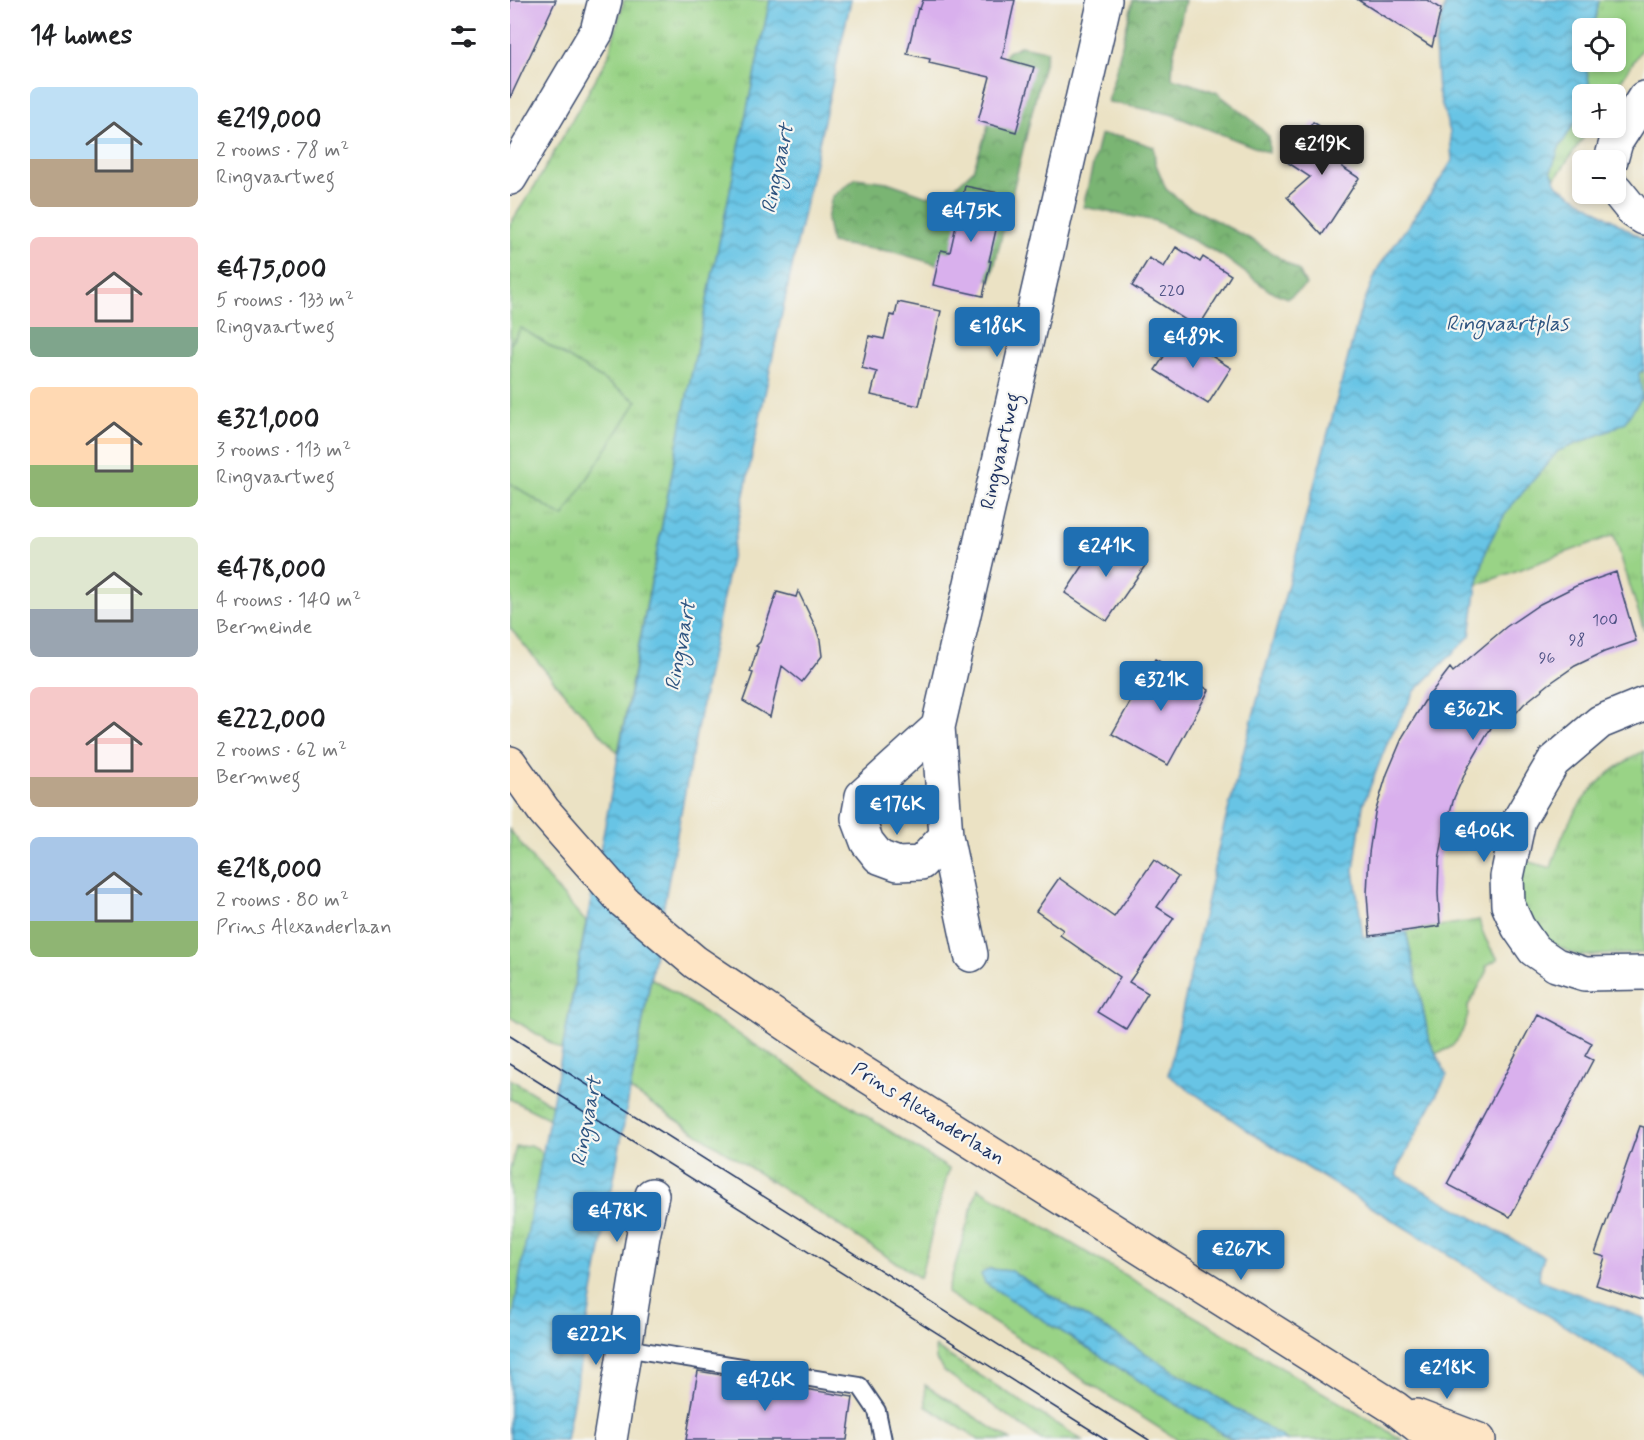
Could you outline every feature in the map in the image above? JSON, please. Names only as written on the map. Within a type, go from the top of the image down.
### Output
[{"type":"main road","name":"Prins Alexanderlaan","points":[[510,763],[544,811],[624,902],[695,962],[812,1041],[1395,1408],[1436,1440]]},
{"type":"main road","name":"Prins Alexanderlaan","points":[[1395,1408],[1479,1440]]},
{"type":"street","points":[[510,178],[597,31],[605,0]]},
{"type":"street","name":"Ringvaartweg","points":[[971,955],[946,836],[938,727],[1105,0]]},
{"type":"street","points":[[1614,150],[1616,142],[1644,98]]},
{"type":"street","points":[[1626,202],[1633,211],[1644,218]]},
{"type":"street","points":[[1644,704],[1600,722],[1553,762],[1519,820],[1507,877],[1508,905],[1518,927],[1534,950],[1548,960],[1556,965],[1585,974],[1644,973]]},
{"type":"street","points":[[938,727],[862,796],[858,818],[867,842],[879,857],[898,864],[921,863],[946,836]]},
{"type":"street","points":[[610,1440],[652,1195]]},
{"type":"lane","points":[[625,1348],[860,1386],[877,1411],[883,1440]]},
{"type":"green space","points":[[624,0],[770,0],[684,410],[618,753],[510,628],[510,224],[536,184],[608,57]]},
{"type":"green space","points":[[1133,0],[1185,0],[1173,57],[1172,78],[1216,92],[1253,121],[1269,137],[1269,153],[1170,114],[1108,102]]},
{"type":"green space","points":[[1599,0],[1644,0],[1644,46],[1619,84],[1589,84],[1587,72],[1626,72],[1626,18],[1596,18]]},
{"type":"green space","points":[[1020,46],[1047,51],[991,280],[894,252],[831,243],[827,219],[832,197],[856,178],[887,182],[927,196],[954,188],[973,170],[987,130],[995,83],[1007,52]]},
{"type":"green space","points":[[1572,127],[1572,138],[1583,138],[1575,150],[1572,150],[1572,154],[1555,179],[1551,171],[1559,148]]},
{"type":"green space","points":[[1100,135],[1121,136],[1154,147],[1155,162],[1166,189],[1186,205],[1254,241],[1299,271],[1306,285],[1288,298],[1270,291],[1221,255],[1156,221],[1083,207]]},
{"type":"green space","points":[[521,328],[637,401],[563,517],[510,483],[510,345]]},
{"type":"green space","points":[[1644,370],[1644,630],[1614,535],[1477,585],[1487,547],[1506,512],[1558,451],[1611,430],[1639,373]]},
{"type":"green space","points":[[1644,751],[1644,953],[1578,956],[1543,939],[1521,911],[1520,859],[1551,868],[1565,830],[1584,799],[1596,785],[1625,761]]},
{"type":"green space","points":[[510,830],[547,878],[586,922],[562,1050],[510,1017]]},
{"type":"green space","points":[[1479,920],[1486,941],[1498,959],[1487,965],[1486,974],[1468,1006],[1466,1021],[1459,1037],[1450,1048],[1436,1053],[1430,1042],[1406,931]]},
{"type":"green space","points":[[651,978],[949,1169],[920,1278],[630,1090]]},
{"type":"green space","points":[[510,1079],[552,1105],[550,1119],[510,1099]]},
{"type":"green space","points":[[530,1145],[537,1148],[543,1155],[510,1333],[510,1169],[516,1147]]},
{"type":"green space","points":[[978,1188],[1403,1440],[1287,1440],[1011,1271],[989,1269],[981,1274],[985,1283],[1233,1440],[1178,1440],[947,1293]]},
{"type":"green space","points":[[935,1347],[1082,1440],[1042,1440],[944,1371],[936,1360]]},
{"type":"green space","points":[[925,1385],[1011,1440],[979,1440],[926,1406]]},
{"type":"water","name":"Ringvaart","points":[[770,0],[851,0],[783,308],[719,617],[566,1440],[510,1440],[510,1333],[525,1246],[684,410]]},
{"type":"water","name":"Ringvaartplas","points":[[1446,0],[1599,0],[1596,18],[1572,18],[1572,72],[1587,72],[1589,84],[1572,84],[1572,127],[1559,148],[1551,171],[1558,186],[1572,195],[1572,204],[1587,204],[1644,240],[1644,370],[1639,373],[1642,397],[1625,422],[1558,451],[1506,512],[1487,547],[1477,585],[1470,636],[1415,691],[1388,741],[1363,805],[1354,870],[1363,937],[1406,931],[1430,1042],[1447,1075],[1396,1175],[1544,1257],[1539,1280],[1644,1318],[1644,1375],[1256,1136],[1168,1075],[1220,841],[1360,312],[1378,268],[1452,161],[1450,132],[1438,91],[1435,45]]},
{"type":"water","points":[[989,1269],[1011,1271],[1287,1440],[1233,1440],[985,1283],[981,1274]]},
{"type":"building","points":[[510,0],[556,0],[510,98]]},
{"type":"building","points":[[923,0],[1015,0],[1002,58],[1034,67],[1016,132],[978,121],[990,77],[929,63],[930,59],[907,54],[918,8],[920,9]]},
{"type":"building","points":[[1358,0],[1427,0],[1441,9],[1432,47]]},
{"type":"building","points":[[1313,122],[1354,148],[1342,167],[1359,178],[1322,235],[1287,197],[1310,177],[1287,162]]},
{"type":"building","points":[[965,186],[1004,194],[983,296],[933,285],[941,250],[950,252]]},
{"type":"building","points":[[1176,247],[1200,262],[1203,257],[1231,275],[1198,328],[1132,286],[1149,258],[1164,267]]},
{"type":"building","points":[[898,302],[941,311],[919,406],[871,395],[877,372],[862,368],[869,336],[884,339],[890,315],[895,316]]},
{"type":"building","points":[[1178,335],[1231,368],[1208,404],[1155,370]]},
{"type":"building","points":[[1104,534],[1147,563],[1107,621],[1065,593]]},
{"type":"building","points":[[1616,572],[1636,641],[1604,652],[1575,666],[1524,704],[1508,722],[1499,714],[1467,769],[1454,798],[1445,829],[1439,860],[1440,926],[1370,936],[1367,894],[1369,853],[1375,813],[1387,774],[1403,736],[1424,702],[1450,668],[1453,672],[1506,627],[1540,604],[1576,586]]},
{"type":"building","points":[[798,591],[816,628],[822,656],[802,682],[782,666],[770,717],[743,701],[753,673],[750,672],[758,647],[756,646],[760,642],[777,592],[796,597]]},
{"type":"building","points":[[1155,659],[1209,690],[1168,765],[1112,734]]},
{"type":"building","points":[[1154,860],[1178,877],[1157,907],[1174,918],[1129,982],[1148,993],[1126,1029],[1098,1012],[1120,977],[1060,935],[1063,930],[1036,911],[1059,878],[1114,917]]},
{"type":"building","points":[[1537,1014],[1592,1043],[1585,1056],[1593,1060],[1510,1217],[1447,1184]]},
{"type":"building","points":[[1640,1126],[1644,1127],[1644,1301],[1596,1285],[1605,1257],[1595,1254]]},
{"type":"building","points":[[698,1371],[853,1397],[847,1440],[686,1440]]},
{"type":"tram line","points":[[510,1036],[1149,1440]]},
{"type":"tram line","points":[[510,1064],[1107,1440]]}]
